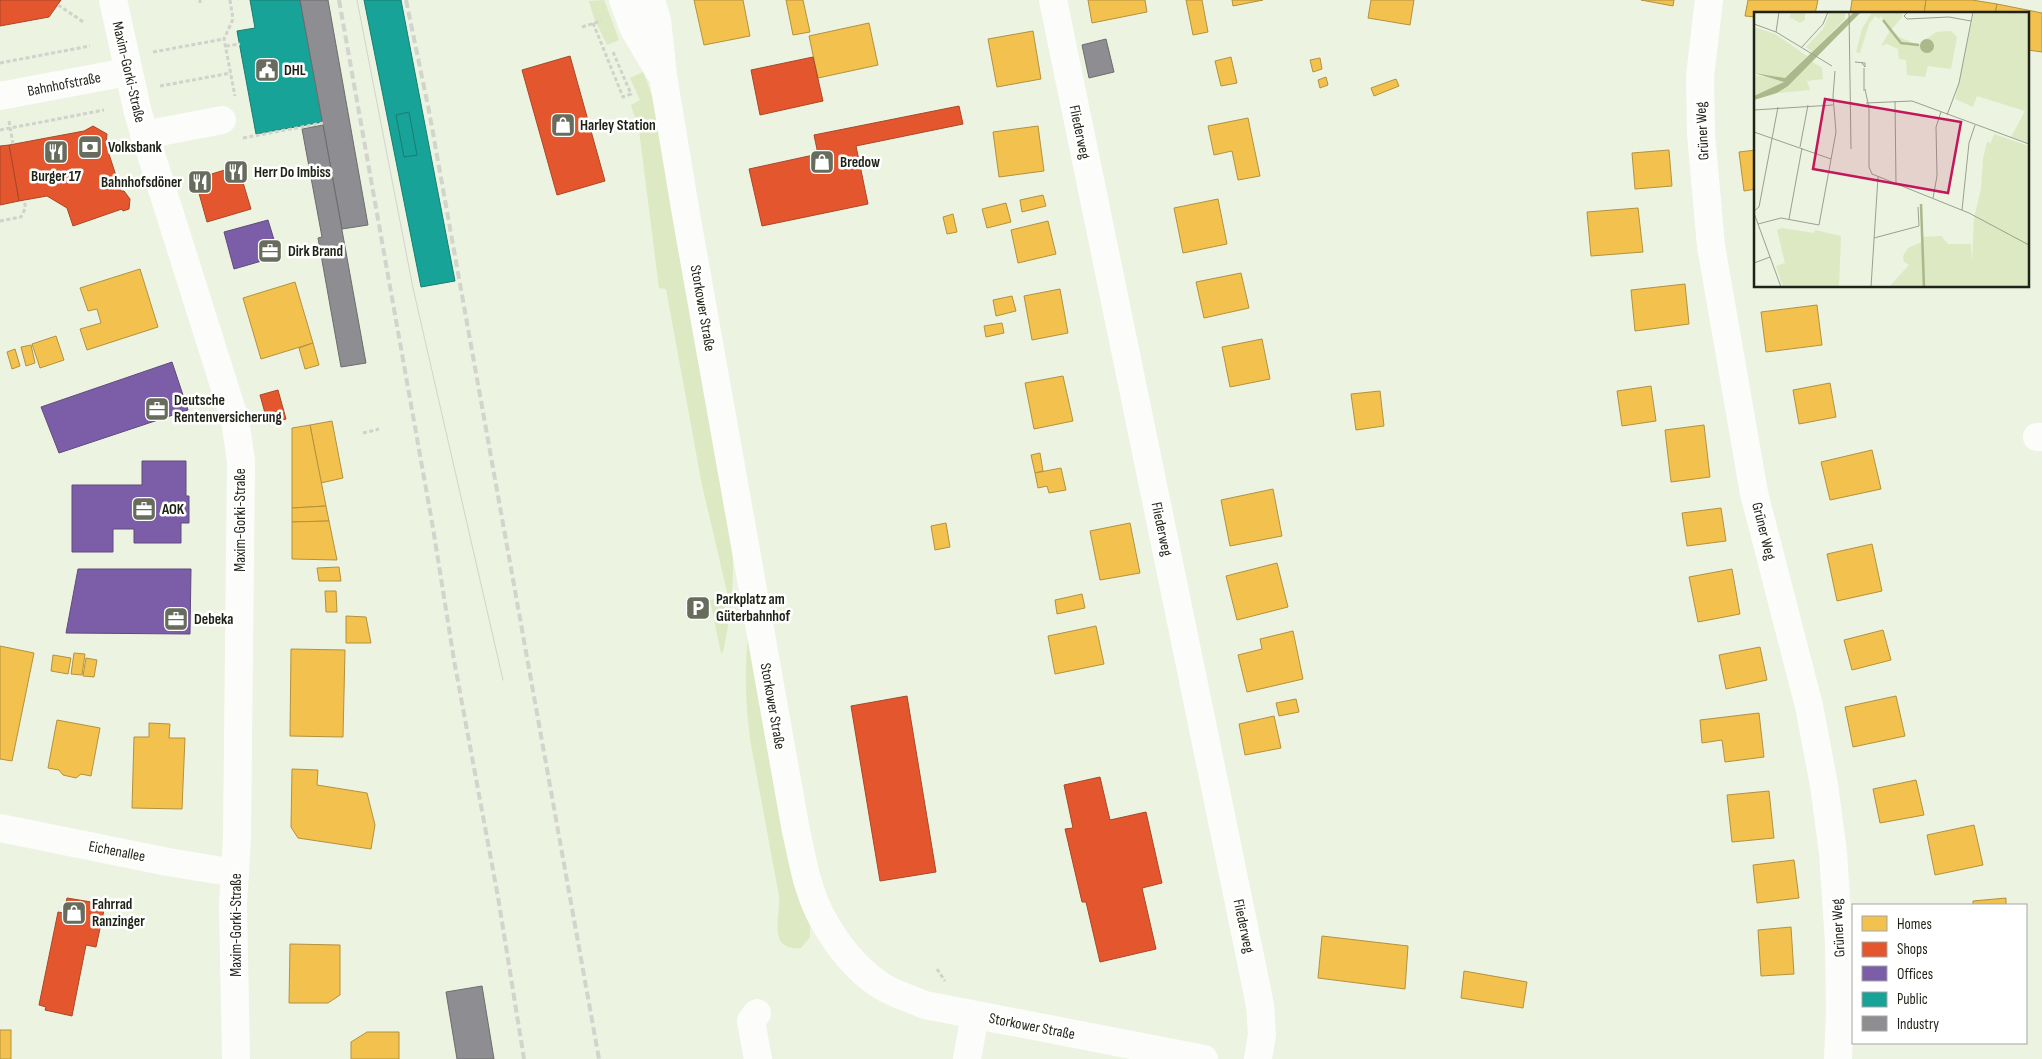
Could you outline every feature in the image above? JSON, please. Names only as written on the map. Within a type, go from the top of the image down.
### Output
[{"type":"street","name":"Maxim-Gorki-Straße","points":[[113,0],[136,62],[144,135],[239,439],[238,829],[233,904],[236,1059]]},
{"type":"street","name":"Storkower Straße","points":[[624,0],[634,29],[663,76]]},
{"type":"street","name":"Storkower Straße","points":[[651,0],[657,20],[663,76],[783,763],[808,885],[823,919],[851,959],[883,987],[925,1005],[1204,1059]]},
{"type":"street","name":"Fliederweg","points":[[1053,0],[1260,1005],[1262,1034],[1258,1059]]},
{"type":"street","name":"Grüner Weg","points":[[1709,0],[1700,76],[1701,134],[1711,246],[1754,492],[1809,706],[1824,785],[1833,853],[1839,942],[1840,1012],[1838,1059]]},
{"type":"street","name":"Bahnhofstraße","points":[[0,96],[81,81],[136,62]]},
{"type":"street","points":[[144,135],[222,120]]},
{"type":"street","name":"Eichenallee","points":[[0,828],[235,873]]},
{"type":"street","points":[[757,1013],[751,1021],[758,1059]]},
{"type":"street","points":[[967,1059],[975,1016]]},
{"type":"path","points":[[151,87],[230,73],[224,39],[234,19],[230,0]]},
{"type":"path","points":[[58,5],[85,23]]},
{"type":"path","points":[[582,27],[592,23]]},
{"type":"path","points":[[136,62],[224,39]]},
{"type":"path","points":[[226,46],[240,44]]},
{"type":"path","points":[[0,63],[90,46]]},
{"type":"path","points":[[0,130],[104,110]]},
{"type":"path","points":[[243,138],[323,124]]},
{"type":"path","points":[[0,221],[21,218],[25,209],[24,200]]},
{"type":"path","points":[[363,433],[379,429]]},
{"type":"green space","points":[[604,0],[619,40],[607,45],[594,18],[589,1]]},
{"type":"green space","points":[[643,72],[651,92],[662,133],[677,241],[732,543],[732,598],[726,638],[723,652],[721,653],[710,600],[728,596],[702,485],[666,289],[659,288],[639,130],[631,105],[640,100],[630,78]]},
{"type":"green space","points":[[748,638],[782,830],[800,902],[810,926],[810,937],[801,948],[783,944],[779,938],[779,896],[750,739],[746,676]]},
{"type":"building: Homes","points":[[694,0],[743,0],[750,36],[704,45]]},
{"type":"building: Homes","points":[[786,0],[803,0],[810,32],[793,35]]},
{"type":"building: Homes","points":[[1088,0],[1145,0],[1147,12],[1092,23]]},
{"type":"building: Homes","points":[[1186,0],[1202,0],[1208,32],[1193,35]]},
{"type":"building: Homes","points":[[1232,0],[1263,0],[1233,6]]},
{"type":"building: Homes","points":[[1371,0],[1414,0],[1410,25],[1368,18]]},
{"type":"building: Homes","points":[[1641,0],[1674,0],[1673,6]]},
{"type":"building: Homes","points":[[1748,0],[1818,0],[1815,12],[1754,12],[1754,17],[1745,16]]},
{"type":"building: Homes","points":[[1852,0],[1926,0],[1924,12],[1850,12]]},
{"type":"building: Homes","points":[[1926,0],[1972,0],[1997,4],[1995,12],[1924,12]]},
{"type":"building: Homes","points":[[1997,4],[2042,13],[2042,52],[2030,50],[2030,12],[1995,12]]},
{"type":"building: Homes","points":[[869,23],[878,65],[818,78],[809,36]]},
{"type":"building: Homes","points":[[1033,31],[1041,79],[997,87],[988,39]]},
{"type":"building: Homes","points":[[1231,57],[1237,83],[1221,86],[1215,61]]},
{"type":"building: Homes","points":[[1320,58],[1322,69],[1313,72],[1310,60]]},
{"type":"building: Homes","points":[[1326,77],[1328,85],[1320,88],[1318,80]]},
{"type":"building: Homes","points":[[1396,79],[1399,86],[1374,96],[1371,88]]},
{"type":"building: Homes","points":[[1248,118],[1260,176],[1238,180],[1232,151],[1214,155],[1208,126]]},
{"type":"building: Homes","points":[[1038,126],[1044,171],[999,177],[993,132]]},
{"type":"building: Homes","points":[[1669,150],[1672,186],[1635,189],[1632,153]]},
{"type":"building: Homes","points":[[1754,150],[1754,189],[1744,191],[1739,152]]},
{"type":"building: Homes","points":[[1043,195],[1046,206],[1022,212],[1020,200]]},
{"type":"building: Homes","points":[[1218,199],[1227,244],[1183,253],[1174,208]]},
{"type":"building: Homes","points":[[1006,203],[1011,222],[987,228],[982,209]]},
{"type":"building: Homes","points":[[1638,208],[1643,252],[1591,256],[1587,212]]},
{"type":"building: Homes","points":[[953,214],[957,232],[947,234],[943,217]]},
{"type":"building: Homes","points":[[1048,221],[1056,254],[1018,263],[1011,230]]},
{"type":"building: Homes","points":[[140,269],[158,327],[87,350],[80,329],[101,323],[97,309],[88,311],[80,288]]},
{"type":"building: Homes","points":[[1241,273],[1249,308],[1204,318],[1196,282]]},
{"type":"building: Homes","points":[[295,282],[313,343],[261,359],[243,298]]},
{"type":"building: Homes","points":[[1685,284],[1689,324],[1635,331],[1631,290]]},
{"type":"building: Homes","points":[[1060,289],[1068,333],[1032,340],[1024,296]]},
{"type":"building: Homes","points":[[1012,296],[1016,311],[996,316],[993,300]]},
{"type":"building: Homes","points":[[1817,305],[1822,345],[1766,352],[1761,312]]},
{"type":"building: Homes","points":[[1002,323],[1004,333],[986,337],[984,326]]},
{"type":"building: Homes","points":[[56,336],[64,360],[40,368],[32,344]]},
{"type":"building: Homes","points":[[1262,339],[1270,379],[1230,387],[1222,347]]},
{"type":"building: Homes","points":[[313,343],[319,365],[305,369],[299,348]]},
{"type":"building: Homes","points":[[31,345],[35,363],[26,366],[21,347]]},
{"type":"building: Homes","points":[[15,349],[20,366],[12,369],[7,352]]},
{"type":"building: Homes","points":[[1063,376],[1073,421],[1034,429],[1025,383]]},
{"type":"building: Homes","points":[[1830,383],[1836,417],[1799,424],[1793,390]]},
{"type":"building: Homes","points":[[1651,386],[1656,421],[1622,426],[1617,391]]},
{"type":"building: Homes","points":[[1380,391],[1384,426],[1356,430],[1351,394]]},
{"type":"building: Homes","points":[[332,421],[343,478],[321,483],[310,425]]},
{"type":"building: Homes","points":[[310,425],[326,506],[292,508],[292,428]]},
{"type":"building: Homes","points":[[1704,425],[1710,477],[1671,482],[1665,430]]},
{"type":"building: Homes","points":[[1872,450],[1881,489],[1830,500],[1821,462]]},
{"type":"building: Homes","points":[[1040,453],[1043,471],[1035,473],[1031,455]]},
{"type":"building: Homes","points":[[1061,468],[1066,490],[1049,493],[1047,486],[1038,488],[1035,473]]},
{"type":"building: Homes","points":[[1273,489],[1282,536],[1230,546],[1221,500]]},
{"type":"building: Homes","points":[[326,506],[329,521],[292,522],[292,508]]},
{"type":"building: Homes","points":[[1721,508],[1726,541],[1687,546],[1682,513]]},
{"type":"building: Homes","points":[[329,521],[337,560],[292,559],[292,522]]},
{"type":"building: Homes","points":[[946,523],[950,547],[935,550],[931,526]]},
{"type":"building: Homes","points":[[1130,523],[1140,573],[1100,580],[1090,531]]},
{"type":"building: Homes","points":[[1872,544],[1882,591],[1837,601],[1827,554]]},
{"type":"building: Homes","points":[[1277,563],[1288,607],[1237,620],[1226,576]]},
{"type":"building: Homes","points":[[339,567],[341,581],[319,581],[317,568]]},
{"type":"building: Homes","points":[[1732,569],[1740,614],[1698,622],[1689,577]]},
{"type":"building: Homes","points":[[325,591],[336,591],[337,612],[326,612]]},
{"type":"building: Homes","points":[[1082,594],[1085,608],[1057,614],[1055,600]]},
{"type":"building: Homes","points":[[346,616],[366,617],[371,643],[346,643]]},
{"type":"building: Homes","points":[[1096,626],[1104,664],[1055,674],[1048,636]]},
{"type":"building: Homes","points":[[1883,630],[1891,660],[1852,670],[1844,640]]},
{"type":"building: Homes","points":[[1293,631],[1303,679],[1247,692],[1238,655],[1262,649],[1260,639]]},
{"type":"building: Homes","points":[[0,646],[34,653],[12,761],[0,759]]},
{"type":"building: Homes","points":[[1760,647],[1767,680],[1726,689],[1719,655]]},
{"type":"building: Homes","points":[[291,649],[345,650],[343,737],[290,736]]},
{"type":"building: Homes","points":[[74,653],[85,654],[82,675],[71,674]]},
{"type":"building: Homes","points":[[53,655],[71,658],[68,674],[51,671]]},
{"type":"building: Homes","points":[[86,658],[97,660],[94,677],[83,676]]},
{"type":"building: Homes","points":[[1896,696],[1905,736],[1853,747],[1845,707]]},
{"type":"building: Homes","points":[[1296,699],[1299,712],[1279,716],[1276,703]]},
{"type":"building: Homes","points":[[1759,713],[1764,757],[1725,762],[1722,740],[1702,743],[1700,720]]},
{"type":"building: Homes","points":[[1274,716],[1281,748],[1245,755],[1239,724]]},
{"type":"building: Homes","points":[[57,720],[100,728],[91,776],[81,774],[76,778],[63,775],[59,770],[48,768]]},
{"type":"building: Homes","points":[[149,723],[170,724],[169,738],[185,738],[182,809],[132,808],[134,737],[149,737]]},
{"type":"building: Homes","points":[[292,769],[318,770],[317,785],[367,793],[375,825],[371,849],[298,838],[291,827]]},
{"type":"building: Homes","points":[[1916,780],[1924,815],[1880,823],[1873,789]]},
{"type":"building: Homes","points":[[1769,791],[1774,838],[1732,842],[1727,795]]},
{"type":"building: Homes","points":[[1974,825],[1983,865],[1935,875],[1927,835]]},
{"type":"building: Homes","points":[[1794,860],[1799,898],[1757,903],[1753,865]]},
{"type":"building: Homes","points":[[2006,898],[2006,904],[1973,904],[1973,901]]},
{"type":"building: Homes","points":[[1791,927],[1794,974],[1761,976],[1758,930]]},
{"type":"building: Homes","points":[[1322,936],[1408,946],[1405,989],[1318,978]]},
{"type":"building: Homes","points":[[290,944],[340,945],[340,995],[328,1003],[289,1003]]},
{"type":"building: Homes","points":[[1464,971],[1527,982],[1523,1008],[1461,998]]},
{"type":"building: Homes","points":[[0,1030],[11,1030],[11,1059],[0,1059]]},
{"type":"building: Homes","points":[[367,1032],[399,1032],[399,1059],[351,1059],[351,1042]]},
{"type":"building: Shops","points":[[0,0],[61,0],[49,17],[0,26]]},
{"type":"building: Shops","name":"Harley Station","points":[[570,56],[605,181],[557,195],[522,70]]},
{"type":"building: Shops","points":[[813,57],[823,101],[760,115],[751,70]]},
{"type":"building: Shops","name":"Bredow","points":[[959,106],[963,124],[856,146],[868,204],[762,226],[749,169],[818,154],[814,135]]},
{"type":"building: Shops","points":[[93,126],[107,134],[106,145],[121,191],[124,191],[130,199],[129,209],[123,211],[122,209],[73,226],[67,208],[47,196],[19,201],[9,145],[84,131]]},
{"type":"building: Shops","points":[[9,145],[19,201],[0,205],[0,146]]},
{"type":"building: Shops","points":[[238,166],[251,209],[207,222],[195,179]]},
{"type":"building: Shops","points":[[278,390],[286,419],[268,424],[260,395]]},
{"type":"building: Shops","points":[[907,696],[936,872],[880,881],[851,706]]},
{"type":"building: Shops","points":[[1100,777],[1110,820],[1146,812],[1162,883],[1142,888],[1156,949],[1100,962],[1086,902],[1082,902],[1065,829],[1073,828],[1064,785]]},
{"type":"building: Shops","points":[[67,898],[91,902],[92,898],[106,901],[96,947],[86,945],[72,1016],[45,1010],[46,1007],[39,1005],[58,912],[64,913]]},
{"type":"building: Offices","points":[[268,220],[279,256],[234,269],[224,232]]},
{"type":"building: Offices","points":[[172,362],[188,410],[59,453],[41,407]]},
{"type":"building: Offices","points":[[142,461],[186,461],[186,496],[189,496],[189,523],[181,523],[181,543],[134,543],[134,529],[113,529],[113,552],[72,552],[72,485],[142,485]]},
{"type":"building: Offices","points":[[78,569],[191,569],[190,634],[66,633]]},
{"type":"building: Public","points":[[250,0],[300,0],[323,122],[256,134],[237,31],[255,28]]},
{"type":"building: Public","points":[[364,0],[401,0],[455,281],[421,287]]},
{"type":"building: Public","points":[[409,112],[417,155],[404,157],[396,115]]},
{"type":"building: Industry","points":[[300,0],[328,0],[368,225],[342,229]]},
{"type":"building: Industry","points":[[1106,39],[1114,72],[1089,78],[1082,45]]},
{"type":"building: Industry","points":[[323,125],[366,363],[341,367],[318,238],[322,237],[302,129]]},
{"type":"building: Industry","points":[[482,986],[494,1059],[457,1059],[446,992]]},
{"type":"tram line","points":[[357,0],[413,288],[503,680]]},
{"type":"railway","points":[[339,0],[433,528],[454,660],[498,897],[524,1059]]},
{"type":"railway","points":[[406,0],[429,111],[599,1059]]},
{"type":"place","name":"DHL","points":[[267,70]]},
{"type":"place","name":"Harley Station","points":[[563,125]]},
{"type":"place","name":"Volksbank","points":[[90,147]]},
{"type":"place","name":"Burger 17","points":[[56,152]]},
{"type":"place","name":"Bredow","points":[[822,162]]},
{"type":"place","name":"Herr Do Imbiss","points":[[236,172]]},
{"type":"place","name":"Bahnhofsdöner","points":[[200,182]]},
{"type":"place","name":"Dirk Brand","points":[[270,251]]},
{"type":"place","name":"Deutsche Rentenversicherung","points":[[157,409]]},
{"type":"place","name":"AOK","points":[[144,509]]},
{"type":"place","name":"Parkplatz am Güterbahnhof","points":[[698,608]]},
{"type":"place","name":"Debeka","points":[[176,619]]},
{"type":"place","name":"Fahrrad Ranzinger","points":[[74,913]]}]
